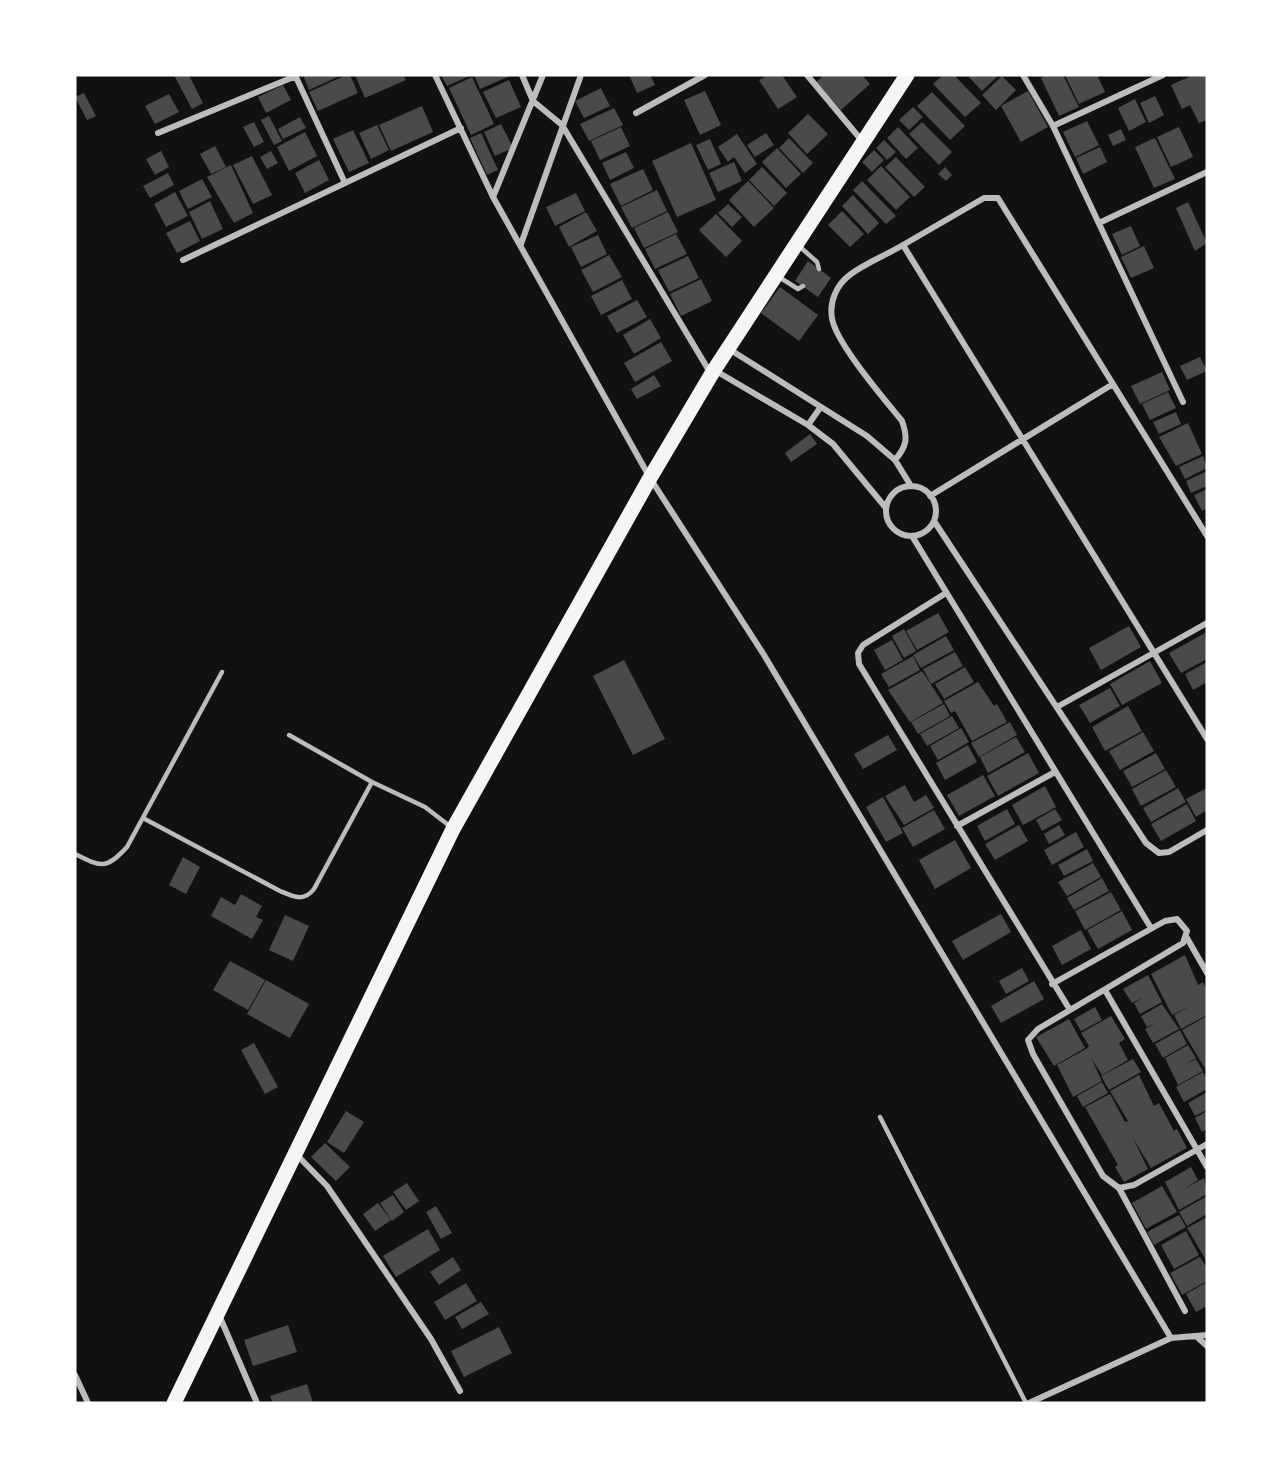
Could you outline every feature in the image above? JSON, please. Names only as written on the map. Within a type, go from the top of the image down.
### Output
[{"type":"highway","points":[[177,1401],[453,829],[650,478],[728,348],[907,75]]},
{"type":"street","points":[[435,75],[493,197],[650,478],[764,656],[1171,1338]]},
{"type":"street","points":[[522,75],[533,100],[562,125],[713,373],[808,425],[833,444],[886,508]]},
{"type":"street","points":[[493,197],[543,75]]},
{"type":"street","points":[[520,244],[581,75]]},
{"type":"street","points":[[636,113],[705,75]]},
{"type":"street","points":[[807,75],[863,142]]},
{"type":"street","points":[[1023,75],[1053,126],[1183,402]]},
{"type":"street","points":[[1053,126],[1163,75]]},
{"type":"street","points":[[158,133],[295,76],[345,183]]},
{"type":"street","points":[[183,260],[461,129]]},
{"type":"street","points":[[1099,223],[1207,172]]},
{"type":"street","points":[[895,460],[906,447],[907,434],[902,421],[841,338],[832,321],[831,307],[835,292],[850,275],[984,198],[998,198],[1207,536]]},
{"type":"street","points":[[903,245],[1207,739]]},
{"type":"street","points":[[728,348],[867,436],[895,460],[911,486]]},
{"type":"street","points":[[930,496],[1113,384]]},
{"type":"street","points":[[808,425],[820,408]]},
{"type":"street","points":[[911,486],[922,489],[930,496],[936,508],[934,521],[925,532],[912,536],[892,528],[886,515],[886,508],[894,492],[911,486]]},
{"type":"street","points":[[934,521],[1146,843],[1159,853],[1169,852],[1207,830]]},
{"type":"street","points":[[912,536],[1150,928]]},
{"type":"street","points":[[946,593],[863,645],[858,653],[859,664],[1052,984],[1070,1010]]},
{"type":"street","points":[[1057,707],[1207,623]]},
{"type":"street","points":[[957,826],[1055,772]]},
{"type":"street","points":[[1052,984],[1150,928],[1165,921],[1177,919],[1184,924],[1187,938],[1207,973]]},
{"type":"street","points":[[1185,1311],[1119,1188],[1103,1176],[1033,1054],[1028,1040],[1038,1029],[1183,943],[1187,938]]},
{"type":"street","points":[[1105,990],[1207,1167]]},
{"type":"street","points":[[1119,1188],[1134,1185],[1207,1144]]},
{"type":"street","points":[[297,1155],[327,1186],[431,1339],[460,1390]]},
{"type":"street","points":[[218,1314],[257,1403]]},
{"type":"street","points":[[1027,1403],[1171,1338],[1198,1338],[1207,1335]]},
{"type":"street","points":[[1198,1338],[1207,1346]]},
{"type":"street","points":[[75,1375],[88,1403]]},
{"type":"lane","points":[[796,244],[817,262],[819,269]]},
{"type":"lane","points":[[776,275],[798,289],[802,286]]},
{"type":"lane","points":[[75,854],[97,865],[107,865],[127,847],[222,672]]},
{"type":"lane","points":[[289,735],[372,782],[425,807],[453,829]]},
{"type":"lane","points":[[143,818],[280,891],[302,898],[308,897],[314,889],[372,782]]},
{"type":"lane","points":[[880,1117],[1027,1403]]},
{"type":"building","points":[[174,75],[189,75],[203,103],[192,109]]},
{"type":"building","points":[[303,75],[342,75],[309,90]]},
{"type":"building","points":[[350,75],[358,93],[318,111],[309,92]]},
{"type":"building","points":[[355,75],[403,75],[406,80],[365,98]]},
{"type":"building","points":[[441,75],[472,75],[447,86]]},
{"type":"building","points":[[474,75],[512,75],[480,89]]},
{"type":"building","points":[[629,75],[650,75],[655,85],[637,93]]},
{"type":"building","points":[[767,75],[782,75],[797,97],[778,109],[759,80]]},
{"type":"building","points":[[824,75],[862,75],[870,84],[841,110],[816,82]]},
{"type":"building","points":[[943,75],[954,75],[981,103],[965,117],[933,84]]},
{"type":"building","points":[[967,75],[999,75],[982,91]]},
{"type":"building","points":[[1046,75],[1063,75],[1079,107],[1059,116],[1041,78]]},
{"type":"building","points":[[1065,75],[1097,75],[1105,92],[1079,104]]},
{"type":"building","points":[[1193,75],[1207,75],[1207,120],[1199,123],[1190,105],[1182,109],[1171,85]]},
{"type":"building","points":[[1002,76],[1016,90],[996,110],[982,95]]},
{"type":"building","points":[[472,77],[494,124],[471,135],[449,88]]},
{"type":"building","points":[[509,80],[521,107],[496,118],[483,92]]},
{"type":"building","points":[[283,85],[291,100],[266,113],[258,97]]},
{"type":"building","points":[[601,88],[610,106],[584,118],[575,101]]},
{"type":"building","points":[[705,91],[721,125],[700,135],[684,100]]},
{"type":"building","points":[[1028,91],[1048,127],[1021,142],[1001,106]]},
{"type":"building","points":[[932,92],[965,126],[950,140],[917,106]]},
{"type":"building","points":[[84,93],[96,116],[87,120],[75,97]]},
{"type":"building","points":[[169,94],[179,112],[155,124],[145,106]]},
{"type":"building","points":[[1155,96],[1164,115],[1149,123],[1140,103]]},
{"type":"building","points":[[1135,99],[1146,122],[1129,131],[1118,108]]},
{"type":"building","points":[[422,106],[433,132],[391,151],[379,125]]},
{"type":"building","points":[[913,107],[923,117],[909,130],[899,120]]},
{"type":"building","points":[[614,108],[623,125],[589,141],[580,124]]},
{"type":"building","points":[[808,114],[828,134],[807,154],[788,133]]},
{"type":"building","points":[[269,116],[282,141],[274,145],[261,120]]},
{"type":"building","points":[[300,117],[306,128],[283,139],[278,129]]},
{"type":"building","points":[[1087,121],[1099,145],[1075,157],[1063,132]]},
{"type":"building","points":[[254,122],[264,142],[254,147],[243,127]]},
{"type":"building","points":[[922,122],[952,152],[939,165],[909,134]]},
{"type":"building","points":[[501,124],[513,148],[495,156],[484,132]]},
{"type":"building","points":[[377,125],[389,150],[371,159],[359,133]]},
{"type":"building","points":[[621,127],[630,146],[600,160],[591,141]]},
{"type":"building","points":[[898,127],[918,148],[906,159],[887,138]]},
{"type":"building","points":[[1179,127],[1193,157],[1171,167],[1157,137]]},
{"type":"building","points":[[1121,129],[1126,140],[1113,146],[1108,135]]},
{"type":"building","points":[[353,130],[369,163],[349,172],[333,139]]},
{"type":"building","points":[[305,132],[317,156],[289,171],[277,147]]},
{"type":"building","points":[[481,133],[498,170],[487,175],[470,138]]},
{"type":"building","points":[[766,133],[774,145],[755,157],[747,145]]},
{"type":"building","points":[[737,134],[757,164],[745,173],[734,157],[728,162],[718,147]]},
{"type":"building","points":[[789,138],[813,163],[803,173],[779,148]]},
{"type":"building","points":[[1155,138],[1175,179],[1154,188],[1135,147]]},
{"type":"building","points":[[710,139],[721,164],[708,170],[696,145]]},
{"type":"building","points":[[884,140],[896,152],[887,160],[876,148]]},
{"type":"building","points":[[691,143],[716,200],[677,217],[652,161]]},
{"type":"building","points":[[215,146],[226,167],[211,174],[200,154]]},
{"type":"building","points":[[1100,147],[1107,162],[1083,174],[1076,158]]},
{"type":"building","points":[[777,148],[801,174],[786,188],[762,162]]},
{"type":"building","points":[[874,150],[884,160],[872,172],[862,162]]},
{"type":"building","points":[[161,151],[169,167],[155,175],[146,159]]},
{"type":"building","points":[[271,151],[278,163],[267,169],[260,157]]},
{"type":"building","points":[[626,152],[634,168],[610,180],[602,163]]},
{"type":"building","points":[[252,156],[272,195],[253,204],[233,165]]},
{"type":"building","points":[[896,157],[925,187],[914,197],[885,167]]},
{"type":"building","points":[[319,160],[329,180],[305,193],[295,173]]},
{"type":"building","points":[[734,162],[742,181],[718,192],[709,173]]},
{"type":"building","points":[[231,165],[253,213],[234,223],[207,177]]},
{"type":"building","points":[[881,166],[910,197],[896,210],[867,180]]},
{"type":"building","points":[[762,167],[787,193],[774,206],[749,180]]},
{"type":"building","points":[[945,167],[952,175],[946,181],[938,174]]},
{"type":"building","points":[[643,169],[653,190],[621,206],[610,184]]},
{"type":"building","points":[[168,173],[174,185],[150,198],[143,186]]},
{"type":"building","points":[[202,179],[212,197],[188,209],[179,191]]},
{"type":"building","points":[[748,181],[774,208],[754,227],[729,200]]},
{"type":"building","points":[[862,181],[896,216],[886,224],[853,190]]},
{"type":"building","points":[[657,190],[667,211],[632,228],[621,207]]},
{"type":"building","points":[[175,192],[188,216],[166,227],[154,204]]},
{"type":"building","points":[[576,193],[585,211],[555,226],[546,207]]},
{"type":"building","points":[[853,195],[879,223],[868,234],[842,206]]},
{"type":"building","points":[[210,201],[223,229],[202,239],[189,212]]},
{"type":"building","points":[[1188,202],[1207,243],[1195,251],[1176,208]]},
{"type":"building","points":[[728,204],[742,217],[732,227],[718,213]]},
{"type":"building","points":[[842,211],[864,234],[850,247],[828,225]]},
{"type":"building","points":[[586,212],[597,231],[569,247],[559,227]]},
{"type":"building","points":[[668,212],[678,232],[644,248],[634,228]]},
{"type":"building","points":[[716,214],[742,241],[726,257],[699,230]]},
{"type":"building","points":[[190,221],[200,241],[177,253],[166,233]]},
{"type":"building","points":[[1131,226],[1140,246],[1122,255],[1112,234]]},
{"type":"building","points":[[676,234],[687,254],[655,269],[645,249]]},
{"type":"building","points":[[598,235],[607,254],[581,267],[571,247]]},
{"type":"building","points":[[1144,246],[1154,268],[1131,278],[1121,257]]},
{"type":"building","points":[[609,255],[622,277],[593,292],[581,270]]},
{"type":"building","points":[[688,256],[699,278],[669,292],[658,270]]},
{"type":"building","points":[[808,261],[831,278],[818,297],[795,281]]},
{"type":"building","points":[[701,279],[712,301],[681,316],[670,294]]},
{"type":"building","points":[[622,280],[632,299],[601,315],[591,296]]},
{"type":"building","points":[[780,287],[818,315],[799,341],[761,313]]},
{"type":"building","points":[[637,300],[647,317],[617,333],[607,316]]},
{"type":"building","points":[[650,319],[661,338],[634,354],[623,335]]},
{"type":"building","points":[[661,342],[672,361],[635,382],[624,363]]},
{"type":"building","points":[[1200,357],[1207,371],[1187,380],[1180,366]]},
{"type":"building","points":[[1162,372],[1170,390],[1140,404],[1131,386]]},
{"type":"building","points":[[654,375],[661,386],[637,399],[631,389]]},
{"type":"building","points":[[1168,392],[1176,408],[1150,420],[1142,404]]},
{"type":"building","points":[[1176,412],[1181,424],[1159,434],[1153,422]]},
{"type":"building","points":[[1188,423],[1202,454],[1176,466],[1159,437]]},
{"type":"building","points":[[810,434],[817,444],[791,462],[785,453]]},
{"type":"building","points":[[1203,456],[1207,468],[1185,479],[1179,467]]},
{"type":"building","points":[[1207,471],[1207,486],[1191,493],[1186,481]]},
{"type":"building","points":[[1207,489],[1207,508],[1202,511],[1194,495]]},
{"type":"building","points":[[938,613],[949,632],[917,650],[906,631]]},
{"type":"building","points":[[1129,626],[1141,647],[1101,670],[1089,648]]},
{"type":"building","points":[[904,629],[916,651],[904,658],[892,636]]},
{"type":"building","points":[[1205,633],[1207,659],[1181,673],[1169,653]]},
{"type":"building","points":[[946,636],[954,650],[921,668],[913,655]]},
{"type":"building","points":[[892,640],[903,660],[885,670],[874,650]]},
{"type":"building","points":[[955,652],[963,666],[931,684],[923,669]]},
{"type":"building","points":[[913,656],[920,670],[889,687],[881,674]]},
{"type":"building","points":[[624,660],[665,739],[633,755],[593,676]]},
{"type":"building","points":[[1150,661],[1162,683],[1122,705],[1110,684]]},
{"type":"building","points":[[1207,662],[1207,682],[1193,690],[1185,674]]},
{"type":"building","points":[[965,667],[974,682],[944,699],[935,684]]},
{"type":"building","points":[[922,671],[943,703],[910,722],[888,690]]},
{"type":"building","points":[[978,682],[994,706],[997,704],[1007,722],[972,741],[955,711],[951,713],[944,701]]},
{"type":"building","points":[[1110,688],[1120,706],[1090,723],[1079,705]]},
{"type":"building","points":[[944,704],[950,716],[918,734],[911,722]]},
{"type":"building","points":[[1128,706],[1142,731],[1105,751],[1092,727]]},
{"type":"building","points":[[952,716],[959,728],[927,746],[920,734]]},
{"type":"building","points":[[1010,722],[1017,735],[979,757],[971,743]]},
{"type":"building","points":[[961,728],[969,742],[938,760],[930,746]]},
{"type":"building","points":[[1143,732],[1154,751],[1120,770],[1109,751]]},
{"type":"building","points":[[888,735],[897,750],[863,769],[854,754]]},
{"type":"building","points":[[1016,737],[1025,752],[988,773],[980,757]]},
{"type":"building","points":[[968,745],[977,762],[945,780],[936,763]]},
{"type":"building","points":[[1028,753],[1039,773],[998,796],[987,776]]},
{"type":"building","points":[[1156,753],[1165,769],[1132,787],[1123,771]]},
{"type":"building","points":[[1166,770],[1176,787],[1141,806],[1132,789]]},
{"type":"building","points":[[983,775],[995,796],[959,816],[947,795]]},
{"type":"building","points":[[905,785],[914,802],[926,795],[934,808],[904,825],[885,796]]},
{"type":"building","points":[[1045,786],[1056,807],[1023,825],[1012,805]]},
{"type":"building","points":[[1178,788],[1186,802],[1151,822],[1143,808]]},
{"type":"building","points":[[1207,788],[1207,810],[1196,817],[1186,799]]},
{"type":"building","points":[[883,797],[903,833],[886,842],[866,807]]},
{"type":"building","points":[[1187,804],[1196,821],[1161,841],[1151,824]]},
{"type":"building","points":[[1007,809],[1015,824],[985,841],[977,826]]},
{"type":"building","points":[[1055,809],[1062,820],[1042,831],[1036,820]]},
{"type":"building","points":[[934,810],[945,829],[913,847],[902,828]]},
{"type":"building","points":[[1019,825],[1028,841],[995,860],[985,844]]},
{"type":"building","points":[[1059,825],[1065,835],[1049,844],[1044,834]]},
{"type":"building","points":[[1076,832],[1084,847],[1052,865],[1044,850]]},
{"type":"building","points":[[955,840],[971,868],[935,889],[919,860]]},
{"type":"building","points":[[1087,849],[1093,861],[1064,876],[1058,865]]},
{"type":"building","points":[[183,857],[200,867],[186,894],[169,885]]},
{"type":"building","points":[[1093,863],[1101,877],[1067,896],[1058,882]]},
{"type":"building","points":[[1102,878],[1109,891],[1074,910],[1067,898]]},
{"type":"building","points":[[1111,892],[1121,910],[1085,930],[1075,911]]},
{"type":"building","points":[[241,894],[262,906],[256,917],[263,920],[252,939],[211,916],[221,897],[235,905]]},
{"type":"building","points":[[1122,911],[1132,930],[1098,949],[1087,930]]},
{"type":"building","points":[[1001,914],[1011,932],[963,960],[952,941]]},
{"type":"building","points":[[285,915],[309,926],[293,961],[269,950]]},
{"type":"building","points":[[1081,930],[1091,949],[1062,965],[1052,946]]},
{"type":"building","points":[[1185,955],[1198,985],[1203,982],[1207,990],[1207,1015],[1181,1029],[1174,1015],[1190,1006],[1172,1015],[1151,974]]},
{"type":"building","points":[[230,961],[265,980],[248,1010],[213,990]]},
{"type":"building","points":[[1022,968],[1029,981],[1006,994],[999,981]]},
{"type":"building","points":[[1148,975],[1162,1002],[1140,1014],[1134,1003],[1143,997],[1132,1003],[1123,989]]},
{"type":"building","points":[[266,980],[309,1004],[290,1038],[247,1014]]},
{"type":"building","points":[[1034,981],[1044,999],[1001,1023],[991,1006]]},
{"type":"building","points":[[1162,1004],[1179,1029],[1153,1043],[1145,1029],[1156,1023],[1147,1027],[1141,1016]]},
{"type":"building","points":[[1095,1007],[1102,1020],[1081,1031],[1074,1019]]},
{"type":"building","points":[[1111,1016],[1125,1039],[1119,1043],[1128,1060],[1102,1075],[1091,1058],[1102,1081],[1073,1097],[1057,1065],[1086,1049],[1089,1046],[1081,1033]]},
{"type":"building","points":[[1207,1016],[1207,1072],[1182,1030]]},
{"type":"building","points":[[1069,1019],[1085,1048],[1054,1066],[1036,1037]]},
{"type":"building","points":[[1180,1030],[1187,1044],[1163,1058],[1155,1044]]},
{"type":"building","points":[[254,1043],[278,1087],[265,1094],[241,1050]]},
{"type":"building","points":[[1188,1045],[1196,1058],[1186,1064],[1196,1059],[1203,1071],[1178,1085],[1165,1058]]},
{"type":"building","points":[[1133,1059],[1141,1072],[1109,1090],[1101,1076]]},
{"type":"building","points":[[1203,1072],[1207,1079],[1207,1089],[1184,1102],[1176,1087]]},
{"type":"building","points":[[1139,1075],[1154,1106],[1159,1103],[1174,1131],[1177,1129],[1187,1148],[1151,1168],[1133,1138],[1148,1169],[1124,1182],[1115,1167],[1118,1165],[1085,1107],[1110,1094],[1125,1122],[1128,1121],[1110,1091]]},
{"type":"building","points":[[1102,1082],[1108,1093],[1083,1107],[1077,1096]]},
{"type":"building","points":[[1207,1092],[1207,1110],[1195,1116],[1188,1103]]},
{"type":"building","points":[[346,1111],[364,1122],[344,1153],[327,1142]]},
{"type":"building","points":[[1207,1111],[1207,1129],[1202,1132],[1195,1118]]},
{"type":"building","points":[[325,1143],[350,1167],[336,1181],[311,1157]]},
{"type":"building","points":[[1191,1167],[1198,1180],[1184,1189],[1204,1178],[1207,1194],[1179,1210],[1165,1182]]},
{"type":"building","points":[[407,1183],[419,1201],[406,1210],[393,1192]]},
{"type":"building","points":[[1162,1186],[1177,1212],[1146,1229],[1132,1203]]},
{"type":"building","points":[[393,1195],[404,1212],[392,1221],[380,1203]]},
{"type":"building","points":[[1207,1196],[1207,1214],[1187,1226],[1179,1212]]},
{"type":"building","points":[[378,1203],[391,1220],[375,1231],[363,1214]]},
{"type":"building","points":[[436,1206],[452,1233],[441,1239],[426,1212]]},
{"type":"building","points":[[1179,1215],[1186,1227],[1154,1245],[1147,1232]]},
{"type":"building","points":[[1207,1217],[1207,1262],[1187,1228]]},
{"type":"building","points":[[428,1229],[440,1250],[396,1277],[383,1256]]},
{"type":"building","points":[[1186,1231],[1199,1255],[1174,1269],[1161,1245]]},
{"type":"building","points":[[453,1257],[461,1270],[439,1285],[430,1272]]},
{"type":"building","points":[[1200,1257],[1207,1268],[1207,1281],[1182,1295],[1170,1273]]},
{"type":"building","points":[[1207,1282],[1207,1306],[1196,1312],[1186,1294]]},
{"type":"building","points":[[466,1283],[477,1301],[445,1320],[434,1302]]},
{"type":"building","points":[[481,1302],[489,1314],[462,1329],[455,1317]]},
{"type":"building","points":[[288,1325],[297,1352],[253,1366],[244,1340]]},
{"type":"building","points":[[499,1327],[512,1353],[464,1377],[451,1351]]},
{"type":"building","points":[[307,1384],[313,1403],[273,1403],[270,1396]]}]
